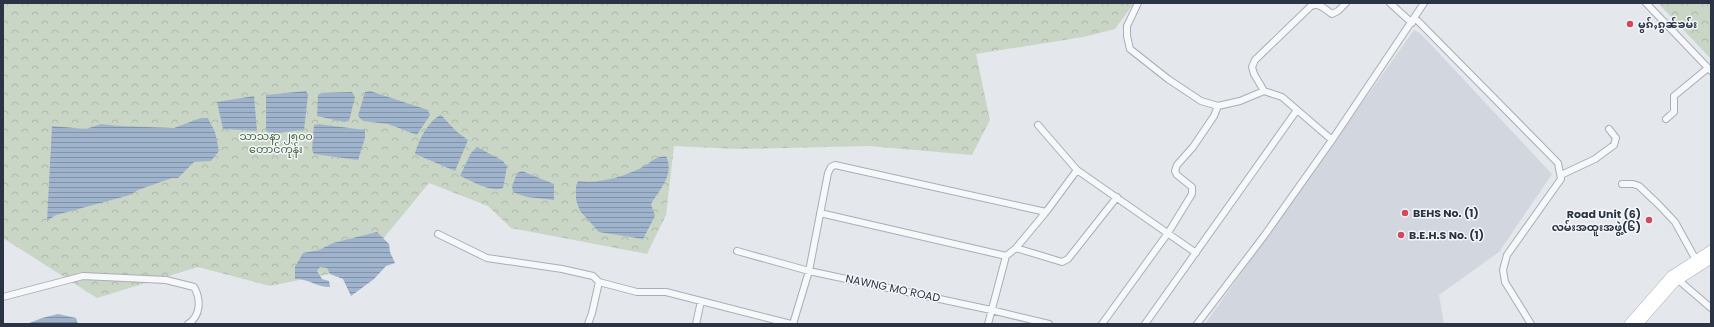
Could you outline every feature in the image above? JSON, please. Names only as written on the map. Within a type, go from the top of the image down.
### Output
[{"type":"main road","points":[[1629,324],[1676,278],[1696,260],[1711,250]]},
{"type":"main road","points":[[1638,324],[1676,278],[1711,259]]},
{"type":"street","points":[[1138,3],[1127,26],[1127,36],[1130,49],[1168,79],[1201,101],[1218,106],[1240,101],[1264,91],[1282,97],[1332,140]]},
{"type":"street","points":[[1264,91],[1254,74],[1252,67],[1255,60],[1311,6],[1320,5],[1332,14],[1338,11],[1346,3]]},
{"type":"street","points":[[1390,3],[1413,20],[1558,163],[1561,179],[1507,256],[1503,270],[1505,282],[1531,324]]},
{"type":"street","points":[[1197,324],[1264,236],[1332,140],[1424,3]]},
{"type":"street","points":[[1646,3],[1709,69],[1674,96],[1674,112],[1666,119]]},
{"type":"street","points":[[1102,324],[1168,233],[1192,194],[1192,187],[1177,175],[1175,171],[1177,166],[1193,147],[1214,116],[1218,106]]},
{"type":"street","points":[[1145,324],[1297,110]]},
{"type":"street","points":[[1038,125],[1077,170],[1196,253]]},
{"type":"street","points":[[1561,175],[1595,159],[1614,145],[1616,138],[1609,129]]},
{"type":"street","points":[[438,234],[487,258],[562,269],[593,276],[599,282],[637,292],[666,292],[792,324],[809,271],[828,173],[831,167],[840,165],[1046,212]]},
{"type":"street","points":[[988,324],[1006,256],[1016,248],[1046,212],[1077,170]]},
{"type":"street","points":[[1622,184],[1633,184],[1639,186],[1659,205],[1675,222],[1696,260]]},
{"type":"street","points":[[1016,248],[1062,262],[1068,260],[1117,197]]},
{"type":"street","points":[[820,213],[1006,256]]},
{"type":"street","name":"NAWNG MO ROAD","points":[[737,251],[809,271],[1049,324]]},
{"type":"street","points":[[3,297],[83,276],[166,280],[194,287],[198,294],[200,304],[193,321],[188,324]]},
{"type":"street","points":[[1676,278],[1711,308]]},
{"type":"street","points":[[588,324],[599,282]]},
{"type":"street","points":[[696,324],[701,301]]},
{"type":"shaded area","name":"BEHS No. (1)","points":[[1414,30],[1421,34],[1552,174],[1499,252],[1439,295],[1444,324],[1205,324]]},
{"type":"green space","name":"သာသနာ ၂၅၀၀ တောင်ကုန်း","points":[[3,3],[1134,3],[1115,29],[1083,37],[976,54],[990,120],[972,155],[869,146],[737,149],[674,146],[666,215],[647,254],[511,228],[488,206],[429,183],[359,268],[270,286],[198,267],[97,298],[3,238]]},
{"type":"green space","points":[[1658,3],[1711,3],[1711,59]]},
{"type":"water","points":[[306,91],[308,95],[304,130],[275,133],[266,131],[266,95]]},
{"type":"water","points":[[370,91],[428,110],[430,115],[417,135],[388,124],[363,121],[358,116],[365,92]]},
{"type":"water","points":[[352,92],[355,97],[349,121],[344,122],[317,116],[318,95],[321,93]]},
{"type":"water","points":[[254,96],[257,131],[223,129],[217,102]]},
{"type":"water","points":[[441,115],[456,131],[468,140],[455,171],[415,154],[428,126],[432,121]]},
{"type":"water","points":[[201,118],[208,118],[215,132],[219,151],[211,161],[194,162],[178,178],[172,178],[138,190],[130,195],[56,215],[47,221],[52,126],[86,129],[101,124],[174,128]]},
{"type":"water","points":[[318,124],[365,130],[365,138],[358,160],[314,154],[312,150],[314,125]]},
{"type":"water","points":[[477,147],[503,161],[507,167],[503,188],[487,188],[460,176],[471,153]]},
{"type":"water","points":[[666,156],[669,169],[668,175],[651,204],[655,216],[643,239],[599,232],[580,211],[576,200],[576,186],[578,181],[594,182],[619,177],[645,166],[655,159]]},
{"type":"water","points":[[522,171],[554,184],[554,200],[527,197],[513,192],[512,186],[517,173]]},
{"type":"water","points":[[377,232],[389,244],[390,252],[395,263],[386,266],[374,279],[351,296],[343,279],[330,274],[327,268],[320,267],[317,271],[322,279],[329,281],[330,287],[321,286],[305,280],[295,279],[295,267],[303,253],[319,250],[333,243]]},
{"type":"water","points":[[58,314],[76,318],[78,324],[27,324],[42,318]]},
{"type":"place","name":"မွၵ်ႇၵွၼ်ၶမ်း","points":[[1630,24]]},
{"type":"place","name":"BEHS No. (1)","points":[[1405,213]]},
{"type":"place","name":"Road Unit (6) လမ်းအထူးအဖွဲ့(၆)","points":[[1649,220]]},
{"type":"place","name":"B.E.H.S No. (1)","points":[[1401,235]]}]
